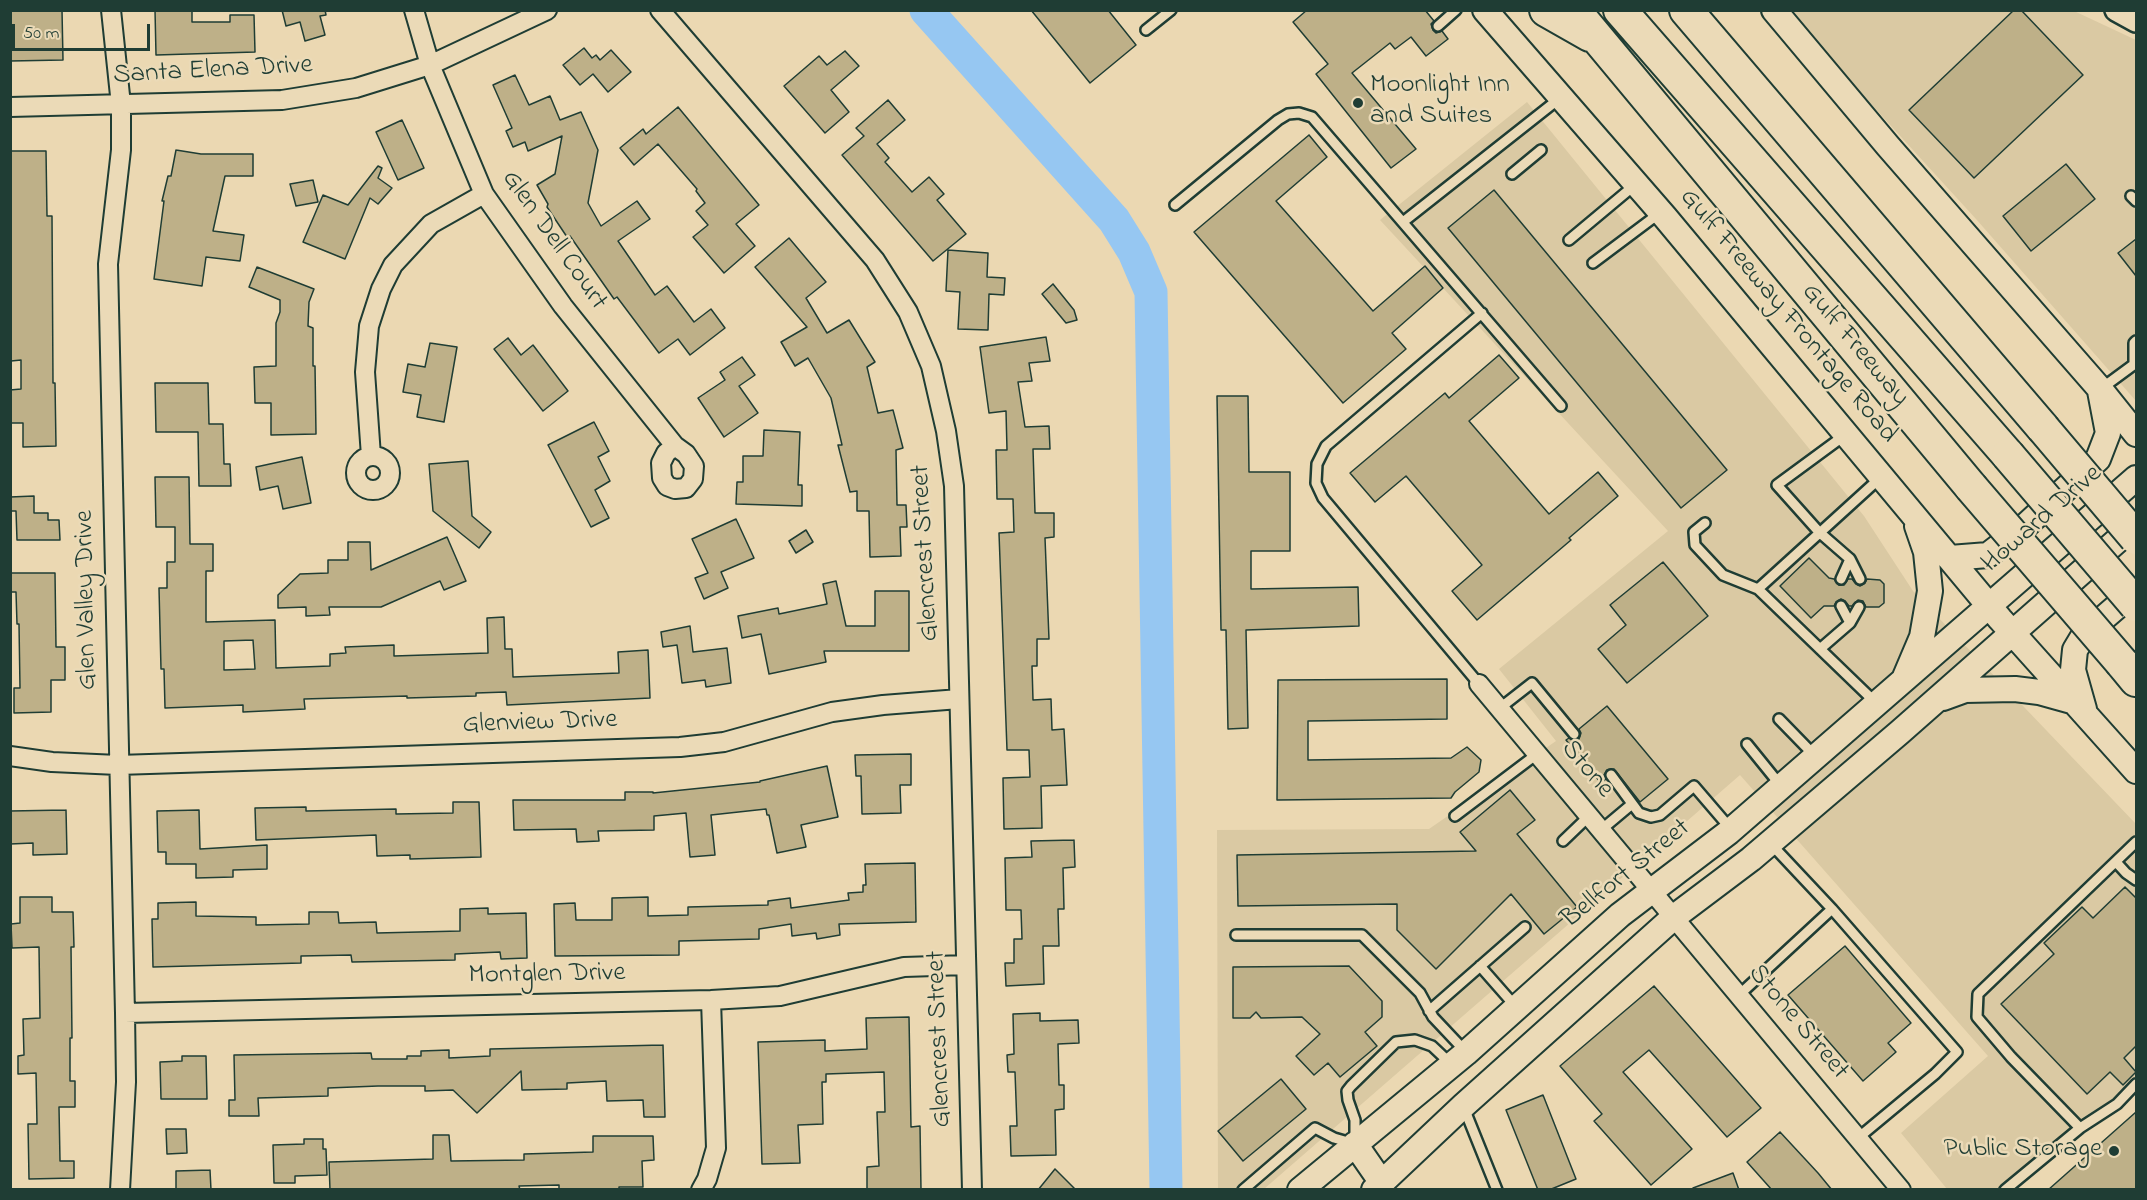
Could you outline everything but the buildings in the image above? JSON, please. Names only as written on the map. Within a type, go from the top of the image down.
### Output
[{"type":"highway","points":[[1546,10],[1601,41]]},
{"type":"highway","name":"Gulf Freeway","points":[[1574,10],[1971,487],[2129,671]]},
{"type":"highway","name":"Gulf Freeway","points":[[1620,10],[2136,605]]},
{"type":"highway","points":[[1688,13],[2136,538]]},
{"type":"main road","name":"Gulf Freeway Frontage Road","points":[[1485,10],[1661,212],[1990,607],[2136,771]]},
{"type":"main road","points":[[1774,10],[1888,146],[2100,389],[2136,434]]},
{"type":"main road","points":[[1950,558],[1988,555],[2023,528],[2098,459],[2108,433],[2100,389]]},
{"type":"main road","name":"Howard Drive","points":[[1990,607],[2136,477]]},
{"type":"main road","points":[[1903,682],[1922,638],[1929,608],[1931,584],[1926,552],[1913,516]]},
{"type":"main road","points":[[1355,1144],[1381,1187],[1463,1106],[1674,917],[1770,843],[2136,524]]},
{"type":"main road","points":[[2080,708],[2073,670],[2075,650],[2084,635],[2136,590]]},
{"type":"main road","name":"Bellfort Street","points":[[1300,1190],[1459,1059],[1620,915],[1732,830],[1990,607]]},
{"type":"main road","points":[[1935,701],[1965,690],[2015,689],[2039,692],[2080,708]]},
{"type":"street","name":"Glen Valley Drive","points":[[111,10],[120,105],[120,150],[108,264],[126,1082],[120,1190]]},
{"type":"street","name":"Glen Dell Court","points":[[414,10],[430,65],[484,194],[563,306],[675,446]]},
{"type":"street","name":"Santa Elena Drive","points":[[10,107],[282,100],[356,88],[430,65],[547,10]]},
{"type":"street","name":"Glencrest Street","points":[[660,10],[875,260],[908,312],[932,366],[946,431],[954,486],[972,1190]]},
{"type":"street","points":[[2116,10],[2136,21]]},
{"type":"street","points":[[371,456],[365,372],[369,326],[381,289],[393,265],[431,224],[484,194]]},
{"type":"street","name":"Stone","points":[[1479,684],[1651,890]]},
{"type":"street","name":"Glenview Drive","points":[[10,756],[51,762],[118,765],[680,747],[724,742],[832,712],[959,699]]},
{"type":"street","name":"Stone Street","points":[[1651,890],[1901,1190]]},
{"type":"street","name":"Montglen Drive","points":[[125,1013],[780,996],[904,967],[966,965]]},
{"type":"street","points":[[701,1190],[707,1179],[716,1148],[711,999]]},
{"type":"lane","points":[[1146,30],[1171,10]]},
{"type":"lane","points":[[1438,26],[1456,10]]},
{"type":"lane","points":[[1403,222],[1560,98]]},
{"type":"lane","points":[[1174,205],[1278,120],[1288,114],[1299,113],[1312,117],[1561,406]]},
{"type":"lane","points":[[1512,174],[1541,150]]},
{"type":"lane","points":[[1569,240],[1636,184]]},
{"type":"lane","points":[[1593,263],[1661,212]]},
{"type":"lane","points":[[1479,684],[1323,498],[1316,483],[1317,464],[1326,446],[1482,313]]},
{"type":"lane","points":[[2100,389],[2135,363],[2134,343],[2136,341]]},
{"type":"lane","points":[[1845,435],[1777,485],[1819,532],[1850,559],[1860,579]]},
{"type":"lane","points":[[1758,589],[1881,478]]},
{"type":"lane","points":[[1705,523],[1694,532],[1695,545],[1723,575],[1758,589],[1877,704]]},
{"type":"lane","points":[[1841,579],[1850,559]]},
{"type":"lane","points":[[1841,606],[1850,623]]},
{"type":"lane","points":[[1820,649],[1850,623],[1859,607]]},
{"type":"lane","points":[[1500,708],[1532,683],[1574,734]]},
{"type":"lane","points":[[1779,719],[1816,757]]},
{"type":"lane","points":[[1748,744],[1781,786]]},
{"type":"lane","points":[[1455,816],[1538,754]]},
{"type":"lane","points":[[1611,775],[1639,813],[1652,817],[1660,815],[1695,786],[1732,830]]},
{"type":"lane","points":[[1563,842],[1632,804]]},
{"type":"lane","points":[[2080,1128],[1977,1017],[1978,994],[2136,842]]},
{"type":"lane","points":[[1770,843],[1832,909],[1957,1052],[1935,1074],[1858,1138]]},
{"type":"lane","points":[[2116,862],[2136,880]]},
{"type":"lane","points":[[1739,995],[1832,909]]},
{"type":"lane","points":[[1430,1011],[1525,927]]},
{"type":"lane","points":[[1236,936],[1362,934],[1420,993],[1459,1059]]},
{"type":"lane","points":[[1480,966],[1517,1007]]},
{"type":"lane","points":[[1243,1190],[1315,1128],[1335,1138],[1355,1144],[1355,1120],[1347,1091],[1396,1042],[1415,1040],[1459,1059]]},
{"type":"lane","points":[[2005,1190],[2080,1128],[2116,1104],[2136,1084]]},
{"type":"lane","points":[[1463,1106],[1497,1190]]},
{"type":"shaded area","points":[[1786,11],[2074,11],[2136,40],[2136,401],[1976,219]]},
{"type":"shaded area","points":[[1527,102],[1864,516],[1913,591],[2136,824],[2136,1087],[2015,1189],[1947,1189],[1901,1133],[1988,1056],[1740,775],[1264,1189],[1218,1189],[1217,830],[1429,829],[1556,741],[1499,669],[1668,531],[1380,220]]},
{"type":"waterway","points":[[926,10],[1114,220],[1134,252],[1151,292],[1166,1190]]},
{"type":"place","name":"Moonlight Inn and Suites","points":[[1358,103]]},
{"type":"place","name":"Public Storage","points":[[2114,1151]]}]
